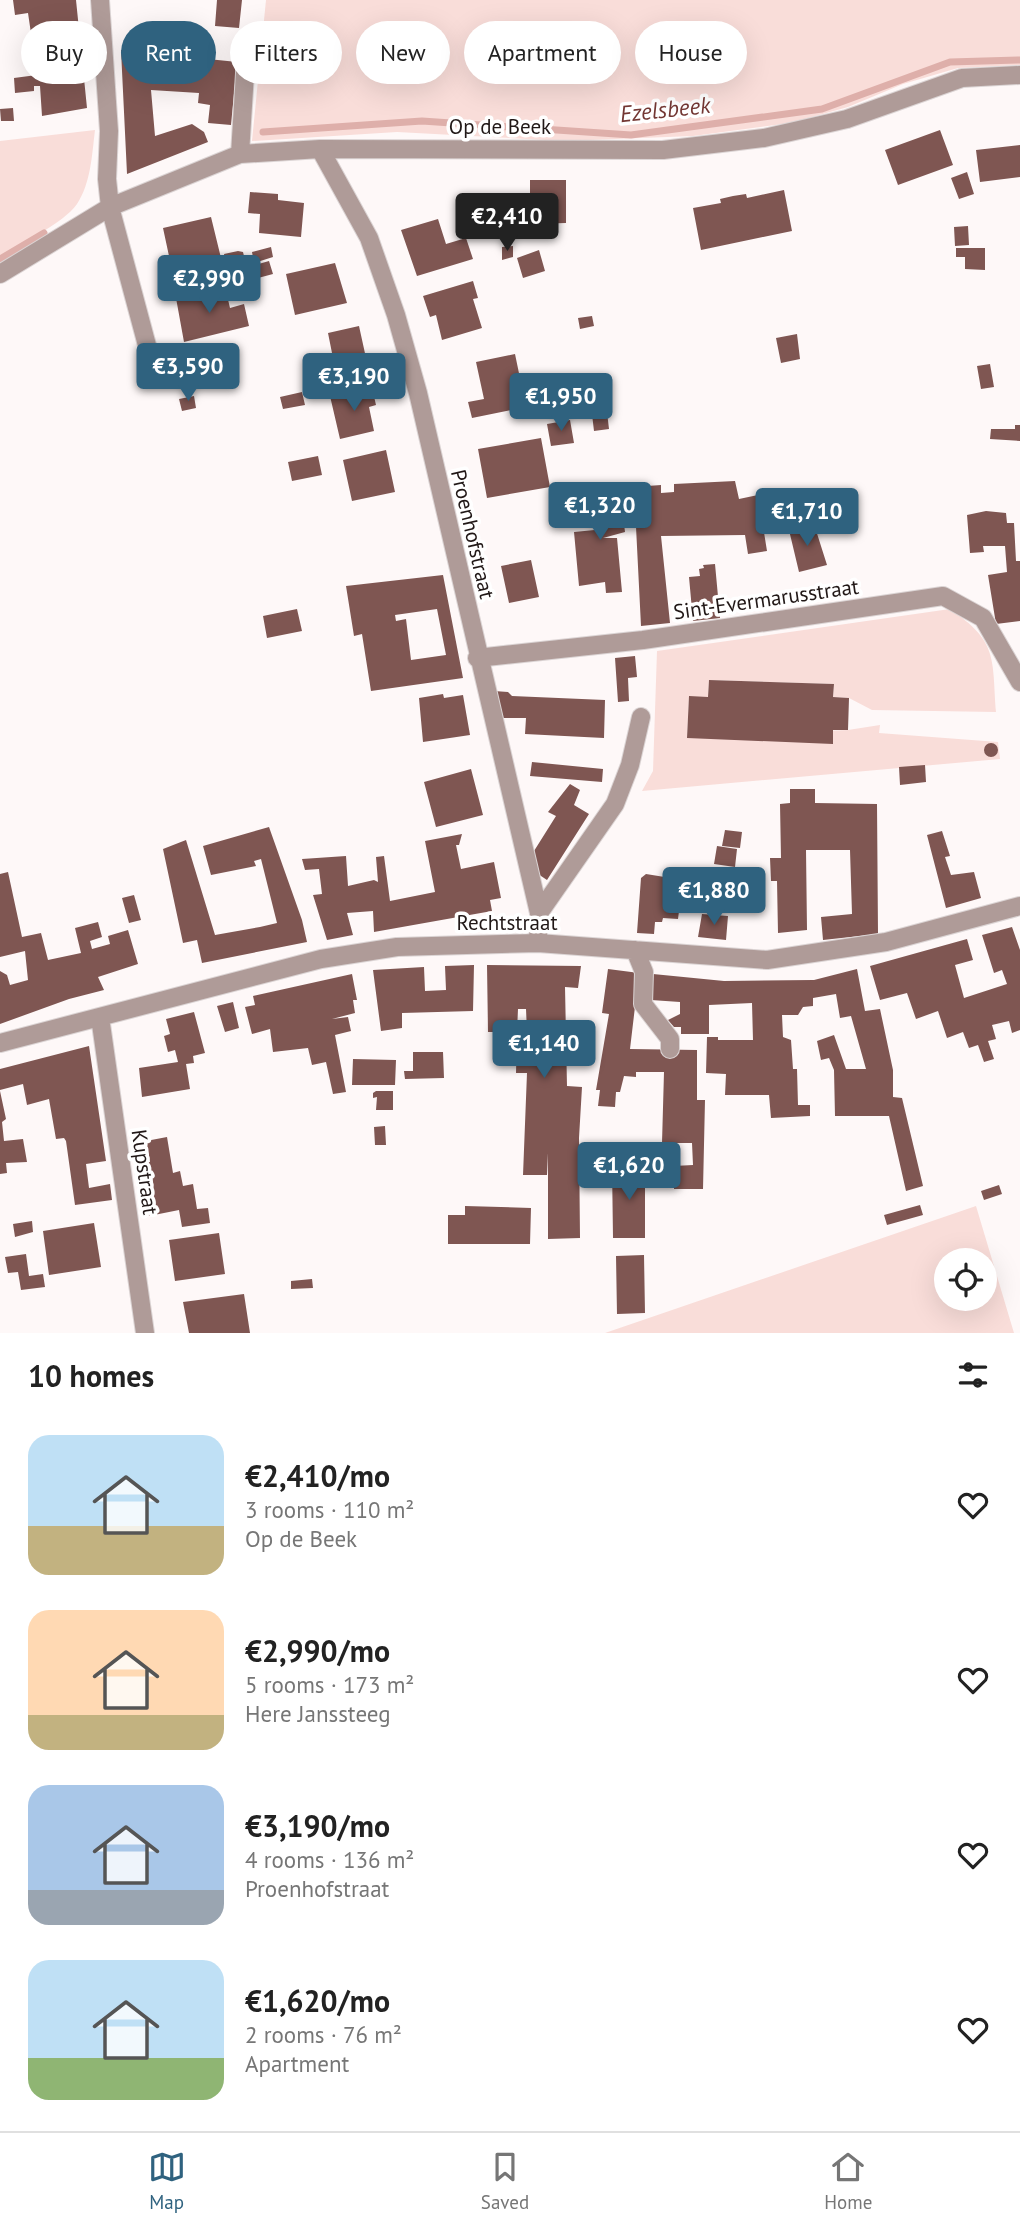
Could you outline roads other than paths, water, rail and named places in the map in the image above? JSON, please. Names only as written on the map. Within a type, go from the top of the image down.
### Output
[{"type":"street","points":[[100,0],[109,131],[107,179],[110,207],[148,349]]},
{"type":"street","name":"Op de Beek","points":[[0,274],[110,207],[240,154],[320,149],[663,150],[764,138],[847,119],[962,78],[1020,75]]},
{"type":"street","points":[[240,154],[244,84]]},
{"type":"street","name":"Proenhofstraat","points":[[320,149],[369,238],[396,315],[418,393],[477,658],[539,913],[538,943]]},
{"type":"street","name":"Sint-Evermarusstraat","points":[[477,658],[643,640],[943,596],[964,605],[983,618],[1020,682]]},
{"type":"street","points":[[539,913],[615,804],[630,765],[641,717]]},
{"type":"street","name":"Rechtstraat","points":[[0,1043],[321,958],[397,947],[538,943],[767,960],[886,942],[1020,906]]},
{"type":"street","points":[[635,950],[644,972],[643,1004],[670,1039],[670,1049]]},
{"type":"street","name":"Kupstraat","points":[[100,1017],[145,1333]]},
{"type":"waterway","name":"Ezelsbeek","points":[[263,132],[422,121],[631,135],[822,109],[950,62],[1020,60]]},
{"type":"waterway","name":"Ezelsbeek","points":[[0,259],[44,233]]}]
